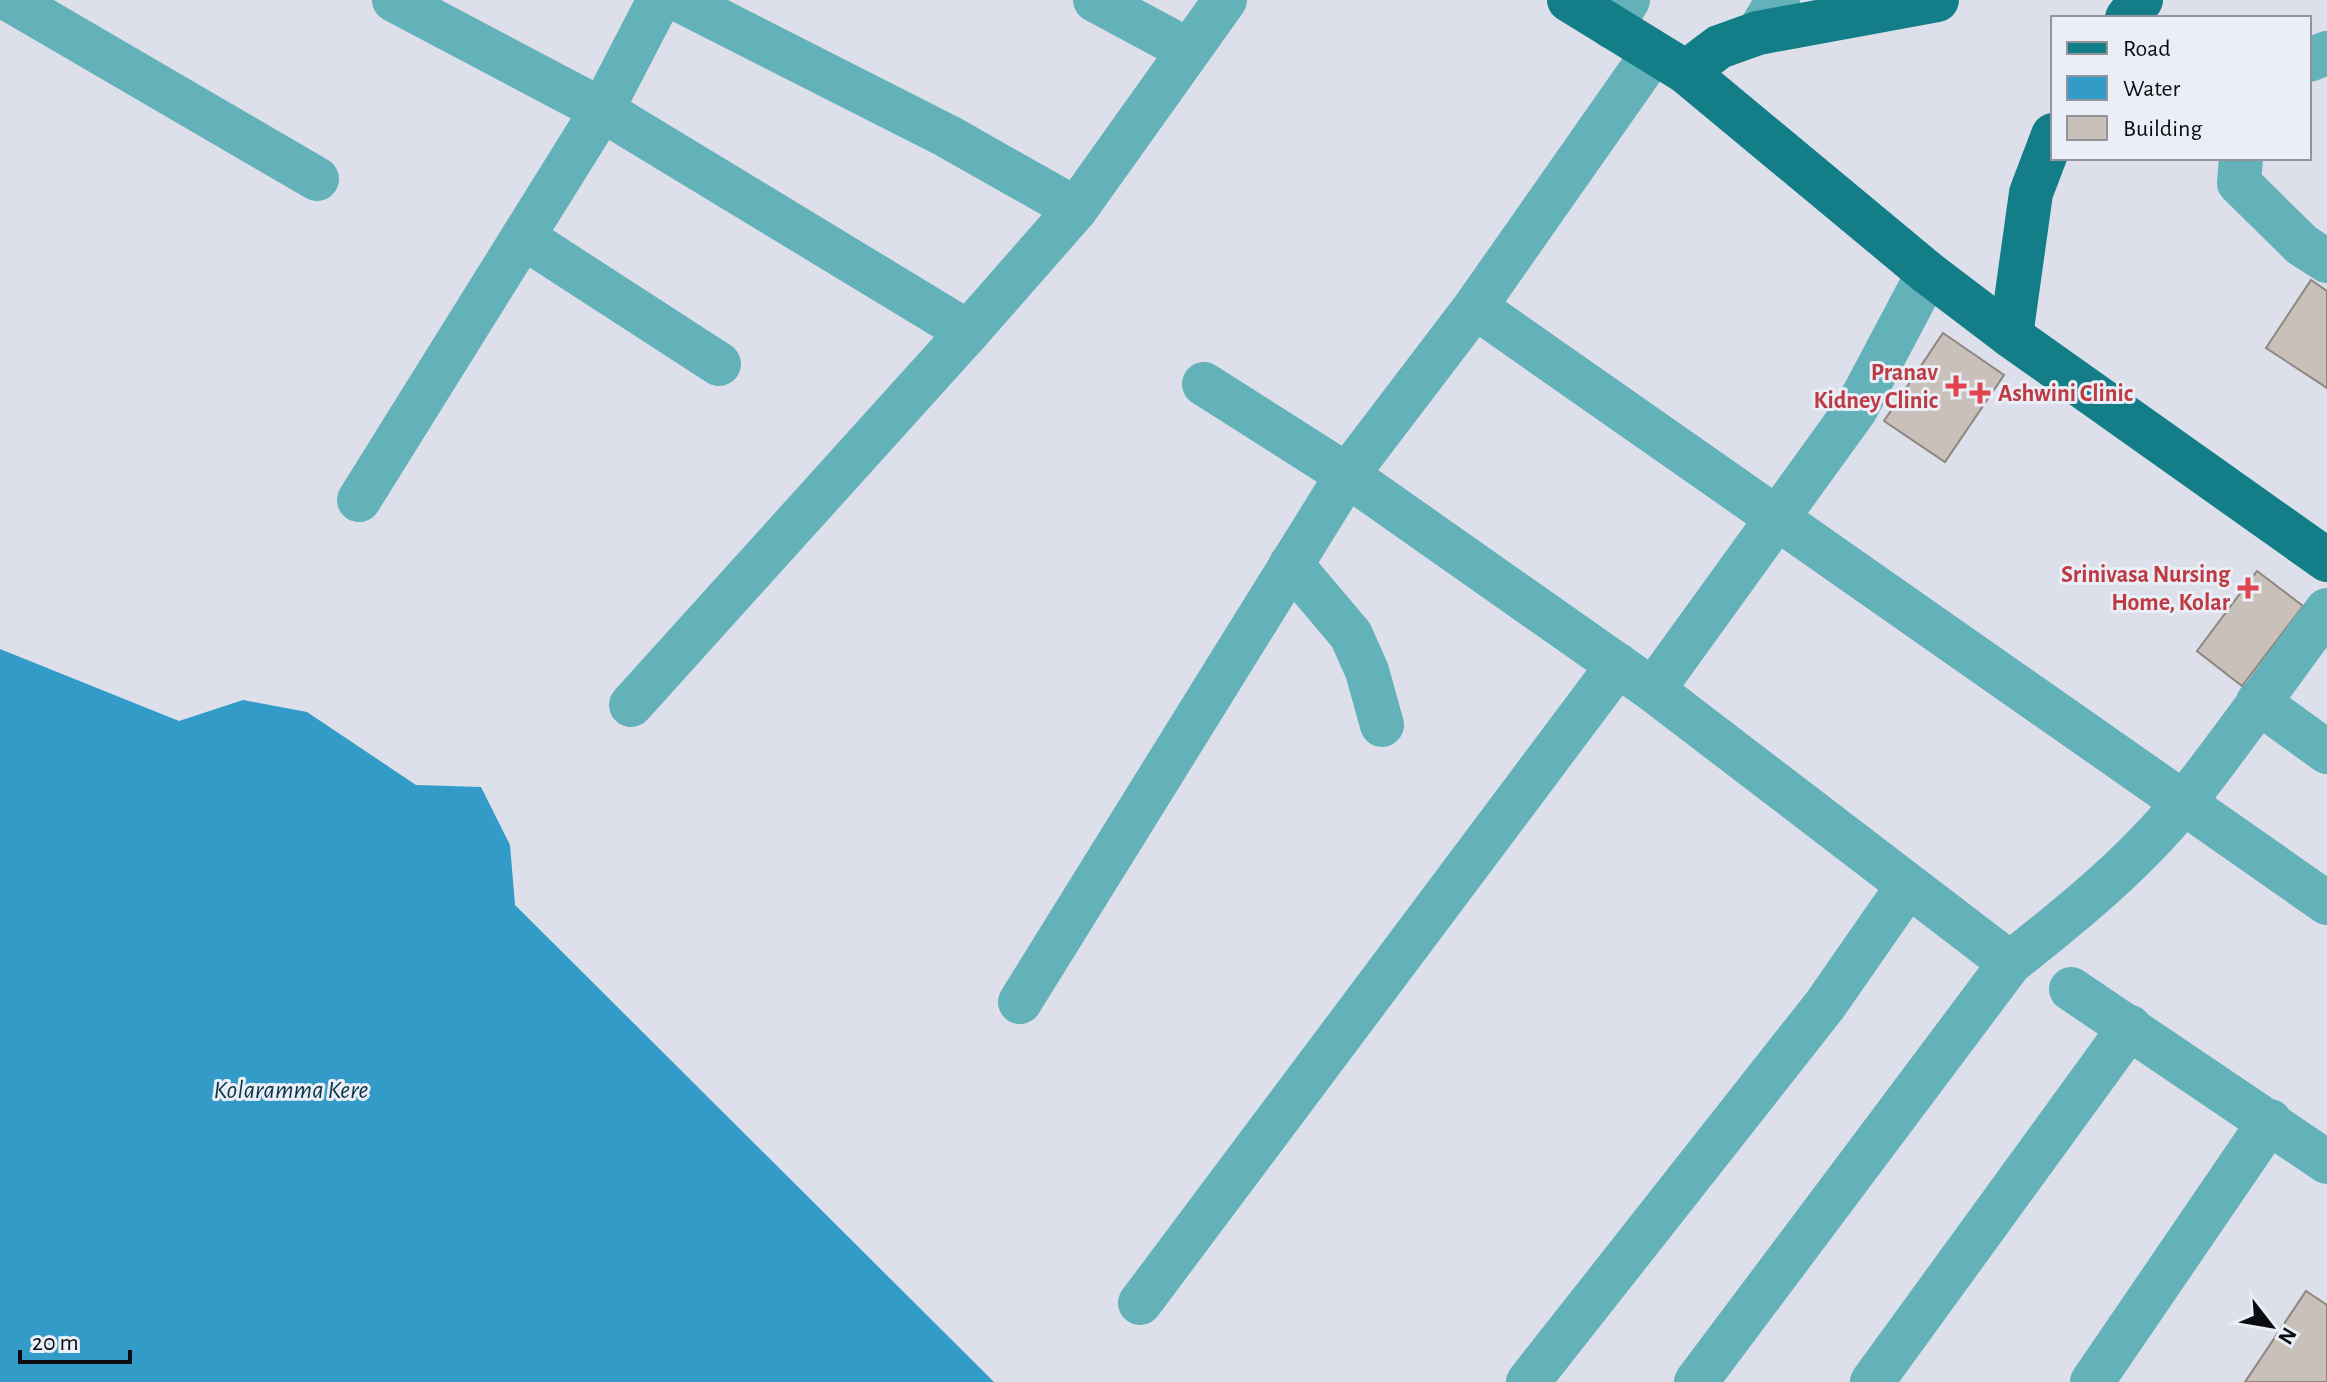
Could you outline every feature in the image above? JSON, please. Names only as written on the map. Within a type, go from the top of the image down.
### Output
[{"type":"main road","points":[[1569,0],[1620,14],[1670,62],[1928,273],[2011,336],[2327,560]]},
{"type":"main road","points":[[1670,62],[1719,47],[1768,16],[1937,0]]},
{"type":"main road","points":[[2129,16],[2141,0]]},
{"type":"main road","points":[[2011,336],[2031,193],[2051,140]]},
{"type":"street","points":[[10,0],[317,179]]},
{"type":"street","points":[[394,0],[602,110],[968,332]]},
{"type":"street","points":[[359,500],[602,110],[659,0]]},
{"type":"street","points":[[679,0],[947,136],[1076,209]]},
{"type":"street","points":[[1095,0],[1188,50]]},
{"type":"street","points":[[631,705],[1076,209],[1225,0]]},
{"type":"street","points":[[1020,1002],[1347,475],[1475,307],[1670,62]]},
{"type":"street","points":[[2241,160],[2239,183],[2302,245],[2327,261]]},
{"type":"street","points":[[523,237],[719,364]]},
{"type":"street","points":[[1653,690],[1856,409],[1928,273]]},
{"type":"street","points":[[1475,307],[2327,903]]},
{"type":"street","points":[[1204,384],[1347,475],[1653,690],[2010,963]]},
{"type":"street","points":[[1291,564],[1351,635],[1367,671],[1382,725]]},
{"type":"street","points":[[1696,1382],[2010,963],[2068,918],[2128,863],[2184,803],[2327,610]]},
{"type":"street","points":[[1140,1303],[1618,665]]},
{"type":"street","points":[[2258,702],[2327,752]]},
{"type":"street","points":[[1528,1382],[1825,1005],[1907,887]]},
{"type":"street","points":[[2071,989],[2327,1162]]},
{"type":"street","points":[[1872,1382],[2130,1027]]},
{"type":"street","points":[[2092,1382],[2270,1121]]},
{"type":"water","name":"Kolaramma Kere","points":[[0,649],[179,721],[243,700],[307,712],[416,785],[481,787],[510,845],[515,905],[994,1382],[0,1382]]},
{"type":"building","points":[[2311,280],[2327,291],[2327,388],[2266,348]]},
{"type":"building","points":[[1943,333],[2004,375],[1945,462],[1884,421]]},
{"type":"building","points":[[2257,571],[2303,606],[2242,686],[2197,651]]},
{"type":"building","points":[[2306,1291],[2327,1305],[2327,1382],[2245,1382]]},
{"type":"place","name":"Pranav Kidney Clinic","points":[[1956,386]]},
{"type":"place","name":"Ashwini Clinic","points":[[1980,393]]},
{"type":"place","name":"Srinivasa Nursing Home, Kolar","points":[[2248,588]]}]
